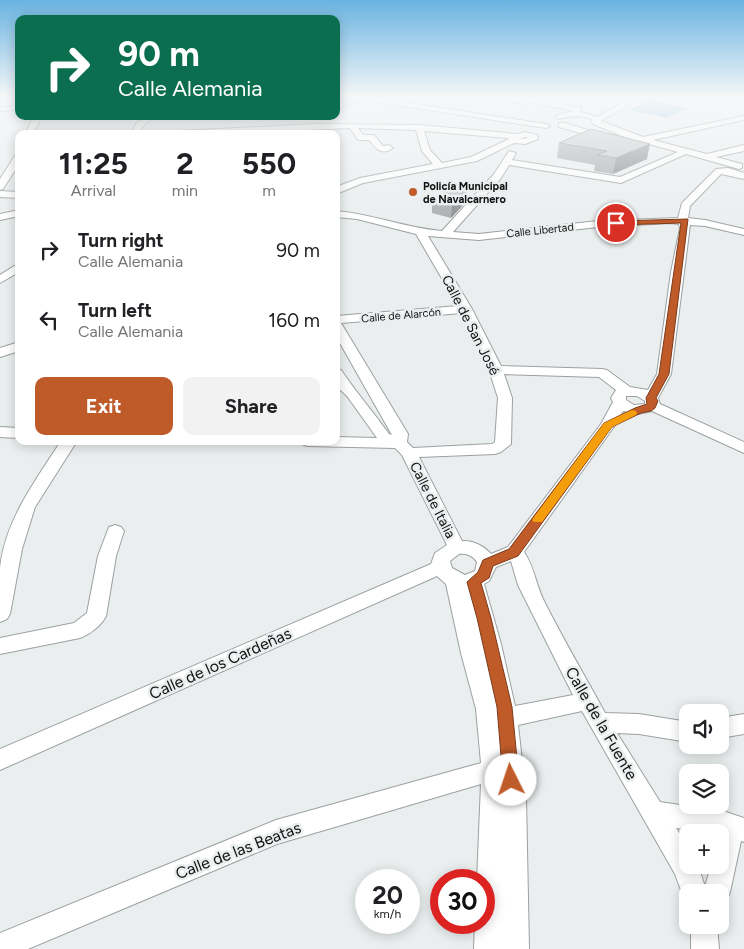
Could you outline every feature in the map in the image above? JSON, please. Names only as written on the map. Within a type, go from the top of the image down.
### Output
[{"type":"street","points":[[375,141],[381,149]]},
{"type":"street","points":[[423,141],[426,151],[440,166]]},
{"type":"street","points":[[340,188],[360,181],[474,159],[515,141]]},
{"type":"street","points":[[445,234],[498,176],[520,141]]},
{"type":"street","points":[[632,141],[679,155],[744,169]]},
{"type":"street","points":[[636,141],[697,162]]},
{"type":"street","points":[[647,141],[707,156],[744,169]]},
{"type":"street","points":[[707,156],[744,148]]},
{"type":"street","points":[[496,150],[512,152]]},
{"type":"street","points":[[507,162],[622,180],[679,155]]},
{"type":"street","points":[[0,163],[15,160]]},
{"type":"street","points":[[0,187],[15,164]]},
{"type":"street","points":[[608,425],[647,404],[664,374],[685,221],[683,218],[687,202],[719,171],[728,171],[744,176]]},
{"type":"street","points":[[0,194],[15,195]]},
{"type":"street","points":[[340,207],[357,216]]},
{"type":"street","points":[[0,217],[15,214]]},
{"type":"street","name":"Calle Libertad","points":[[340,214],[357,216],[420,232],[479,237],[598,224],[685,221],[744,232]]},
{"type":"street","name":"Calle de San José","points":[[404,448],[495,450],[503,444],[505,398],[496,370],[466,309],[420,232]]},
{"type":"street","points":[[0,280],[10,269]]},
{"type":"street","name":"Calle de Alarcón","points":[[340,320],[466,309]]},
{"type":"street","name":"Calle de Italia","points":[[340,332],[400,434],[404,448],[457,548]]},
{"type":"street","points":[[0,353],[15,347]]},
{"type":"street","points":[[496,370],[602,373],[627,395],[628,408],[647,404],[744,448]]},
{"type":"street","points":[[487,563],[514,552],[608,425],[627,395],[664,374]]},
{"type":"street","points":[[344,389],[374,389]]},
{"type":"street","points":[[344,389],[384,437],[404,448]]},
{"type":"street","points":[[0,432],[15,433]]},
{"type":"street","points":[[340,443],[404,448]]},
{"type":"street","points":[[0,614],[7,548],[27,507],[66,445]]},
{"type":"street","points":[[0,646],[80,630],[96,616],[107,556],[115,531]]},
{"type":"street","points":[[457,576],[484,575],[487,563],[485,558],[473,549],[457,548],[443,555],[484,618],[506,718],[488,949]]},
{"type":"street","name":"Calle de la Fuente","points":[[514,552],[522,563],[527,585],[541,614],[599,722],[656,813],[686,868],[691,884]]},
{"type":"street","points":[[457,576],[471,652],[501,767],[515,849],[515,949]]},
{"type":"street","name":"Calle de los Cardeñas","points":[[0,760],[457,576]]},
{"type":"street","points":[[506,718],[588,700]]},
{"type":"street","points":[[599,722],[639,724],[679,732]]},
{"type":"street","points":[[729,726],[744,724]]},
{"type":"street","name":"Calle de las Beatas","points":[[0,947],[276,832],[501,767]]},
{"type":"street","points":[[656,813],[735,827],[719,884]]},
{"type":"building","points":[[563,141],[639,141],[650,144],[616,158],[597,155],[607,151],[559,143]]},
{"type":"building","points":[[456,186],[467,189],[452,205],[432,201]]},
{"type":"slow traffic","points":[[538,520],[608,425],[632,413]]},
{"type":"place","name":"Policía Municipal de Navalcarnero","points":[[413,192]]},
{"type":"route","points":[[511,780],[504,707],[474,582],[484,575],[487,563],[514,552],[608,425],[638,410],[647,409],[652,406],[653,401],[651,398],[664,374],[685,221],[616,223]]}]
